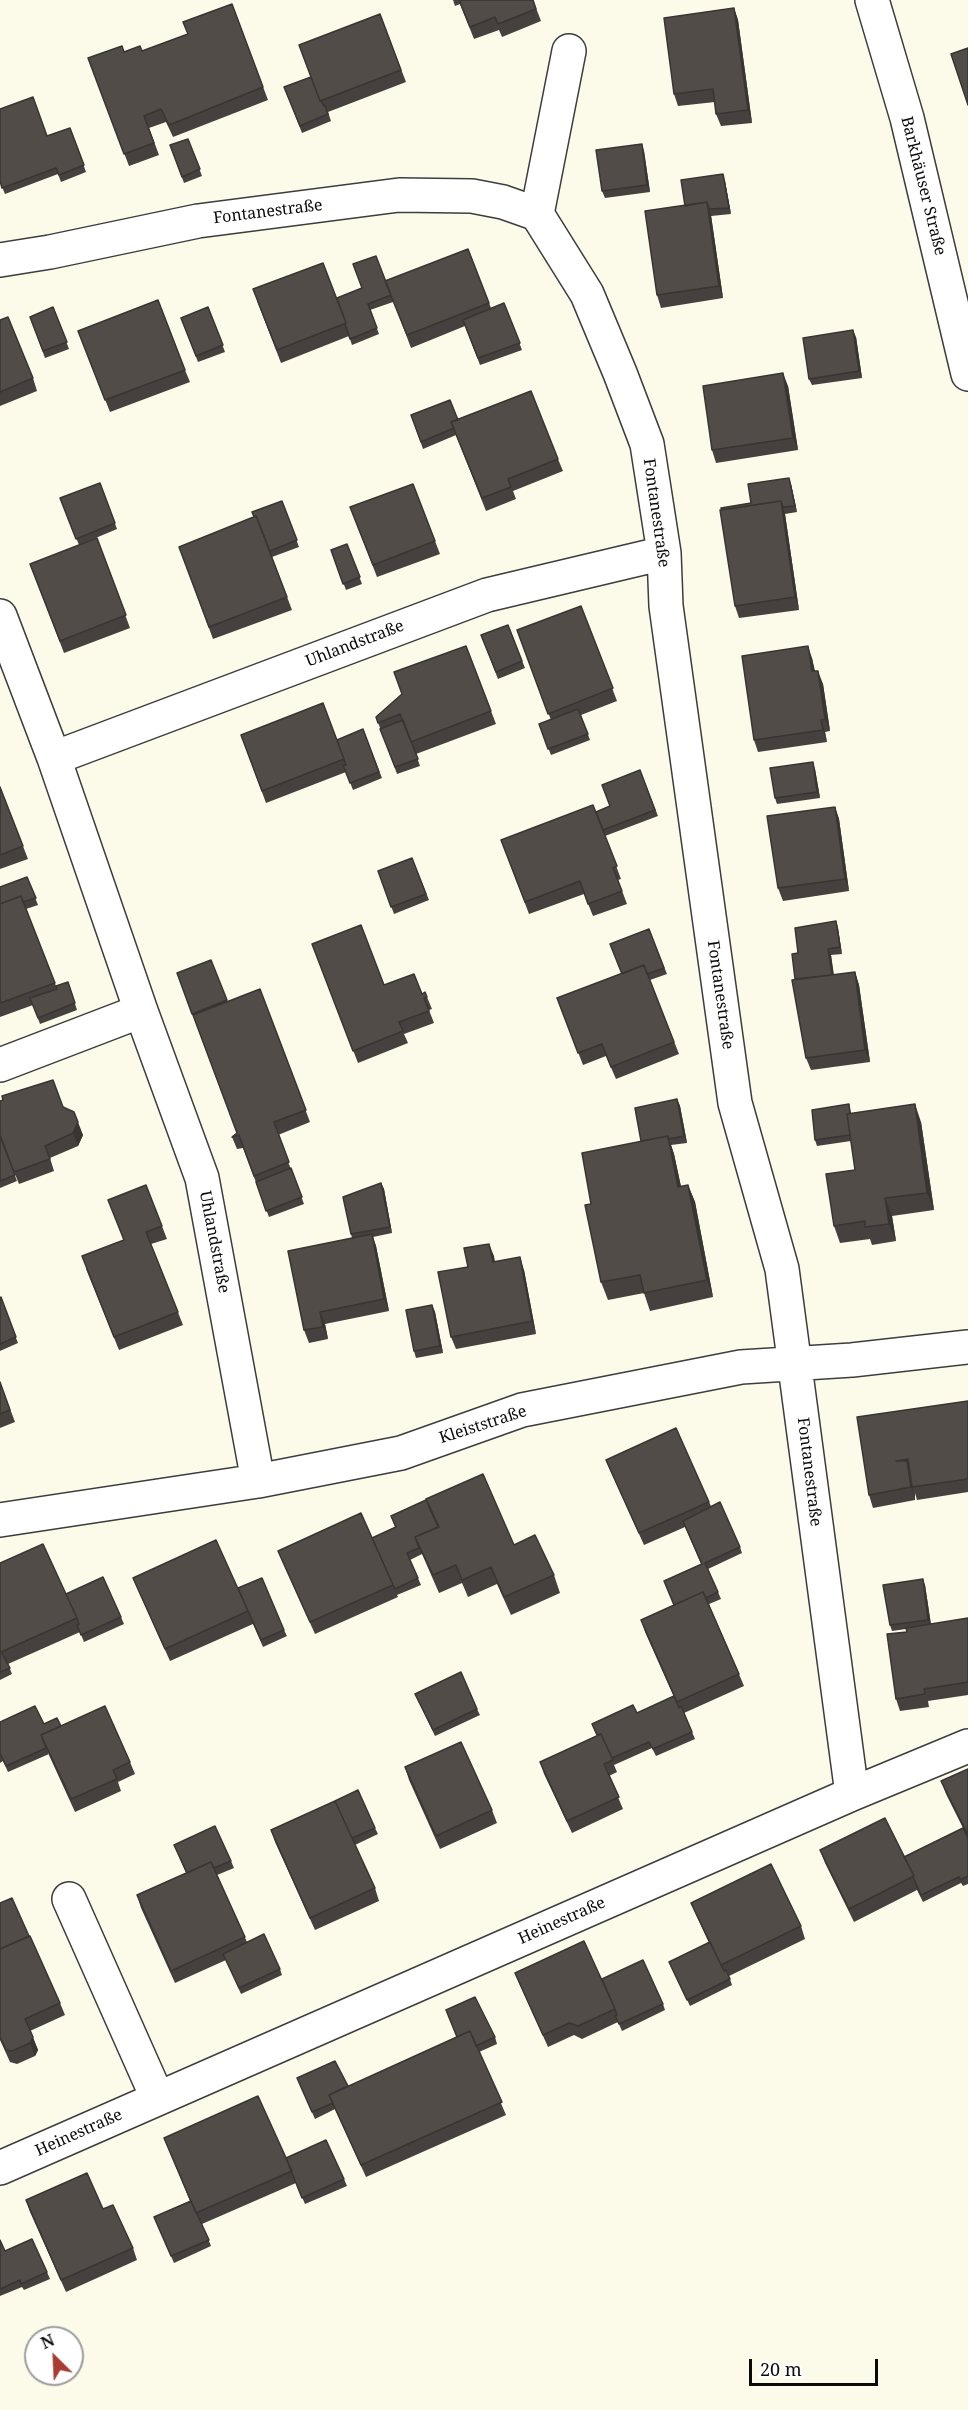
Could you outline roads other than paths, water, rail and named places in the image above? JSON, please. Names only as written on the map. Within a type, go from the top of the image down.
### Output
[{"type":"street","name":"Barkhäuser Straße","points":[[872,0],[907,118],[968,374]]},
{"type":"street","points":[[537,214],[569,51]]},
{"type":"street","name":"Fontanestraße","points":[[0,260],[50,252],[198,221],[399,195],[472,196],[503,202],[537,214],[587,294],[647,444],[664,554],[666,606],[735,1102],[782,1269],[852,1794]]},
{"type":"street","name":"Uhlandstraße","points":[[54,758],[487,595],[664,554]]},
{"type":"street","name":"Uhlandstraße","points":[[0,616],[54,758],[141,1011],[202,1178],[258,1481]]},
{"type":"street","points":[[0,1065],[141,1011]]},
{"type":"street","name":"Kleiststraße","points":[[0,1520],[258,1481],[401,1453],[522,1410],[741,1367],[852,1360],[968,1347]]},
{"type":"street","name":"Heinestraße","points":[[0,2168],[157,2097],[852,1794],[968,1746]]},
{"type":"street","points":[[69,1899],[157,2097]]}]
